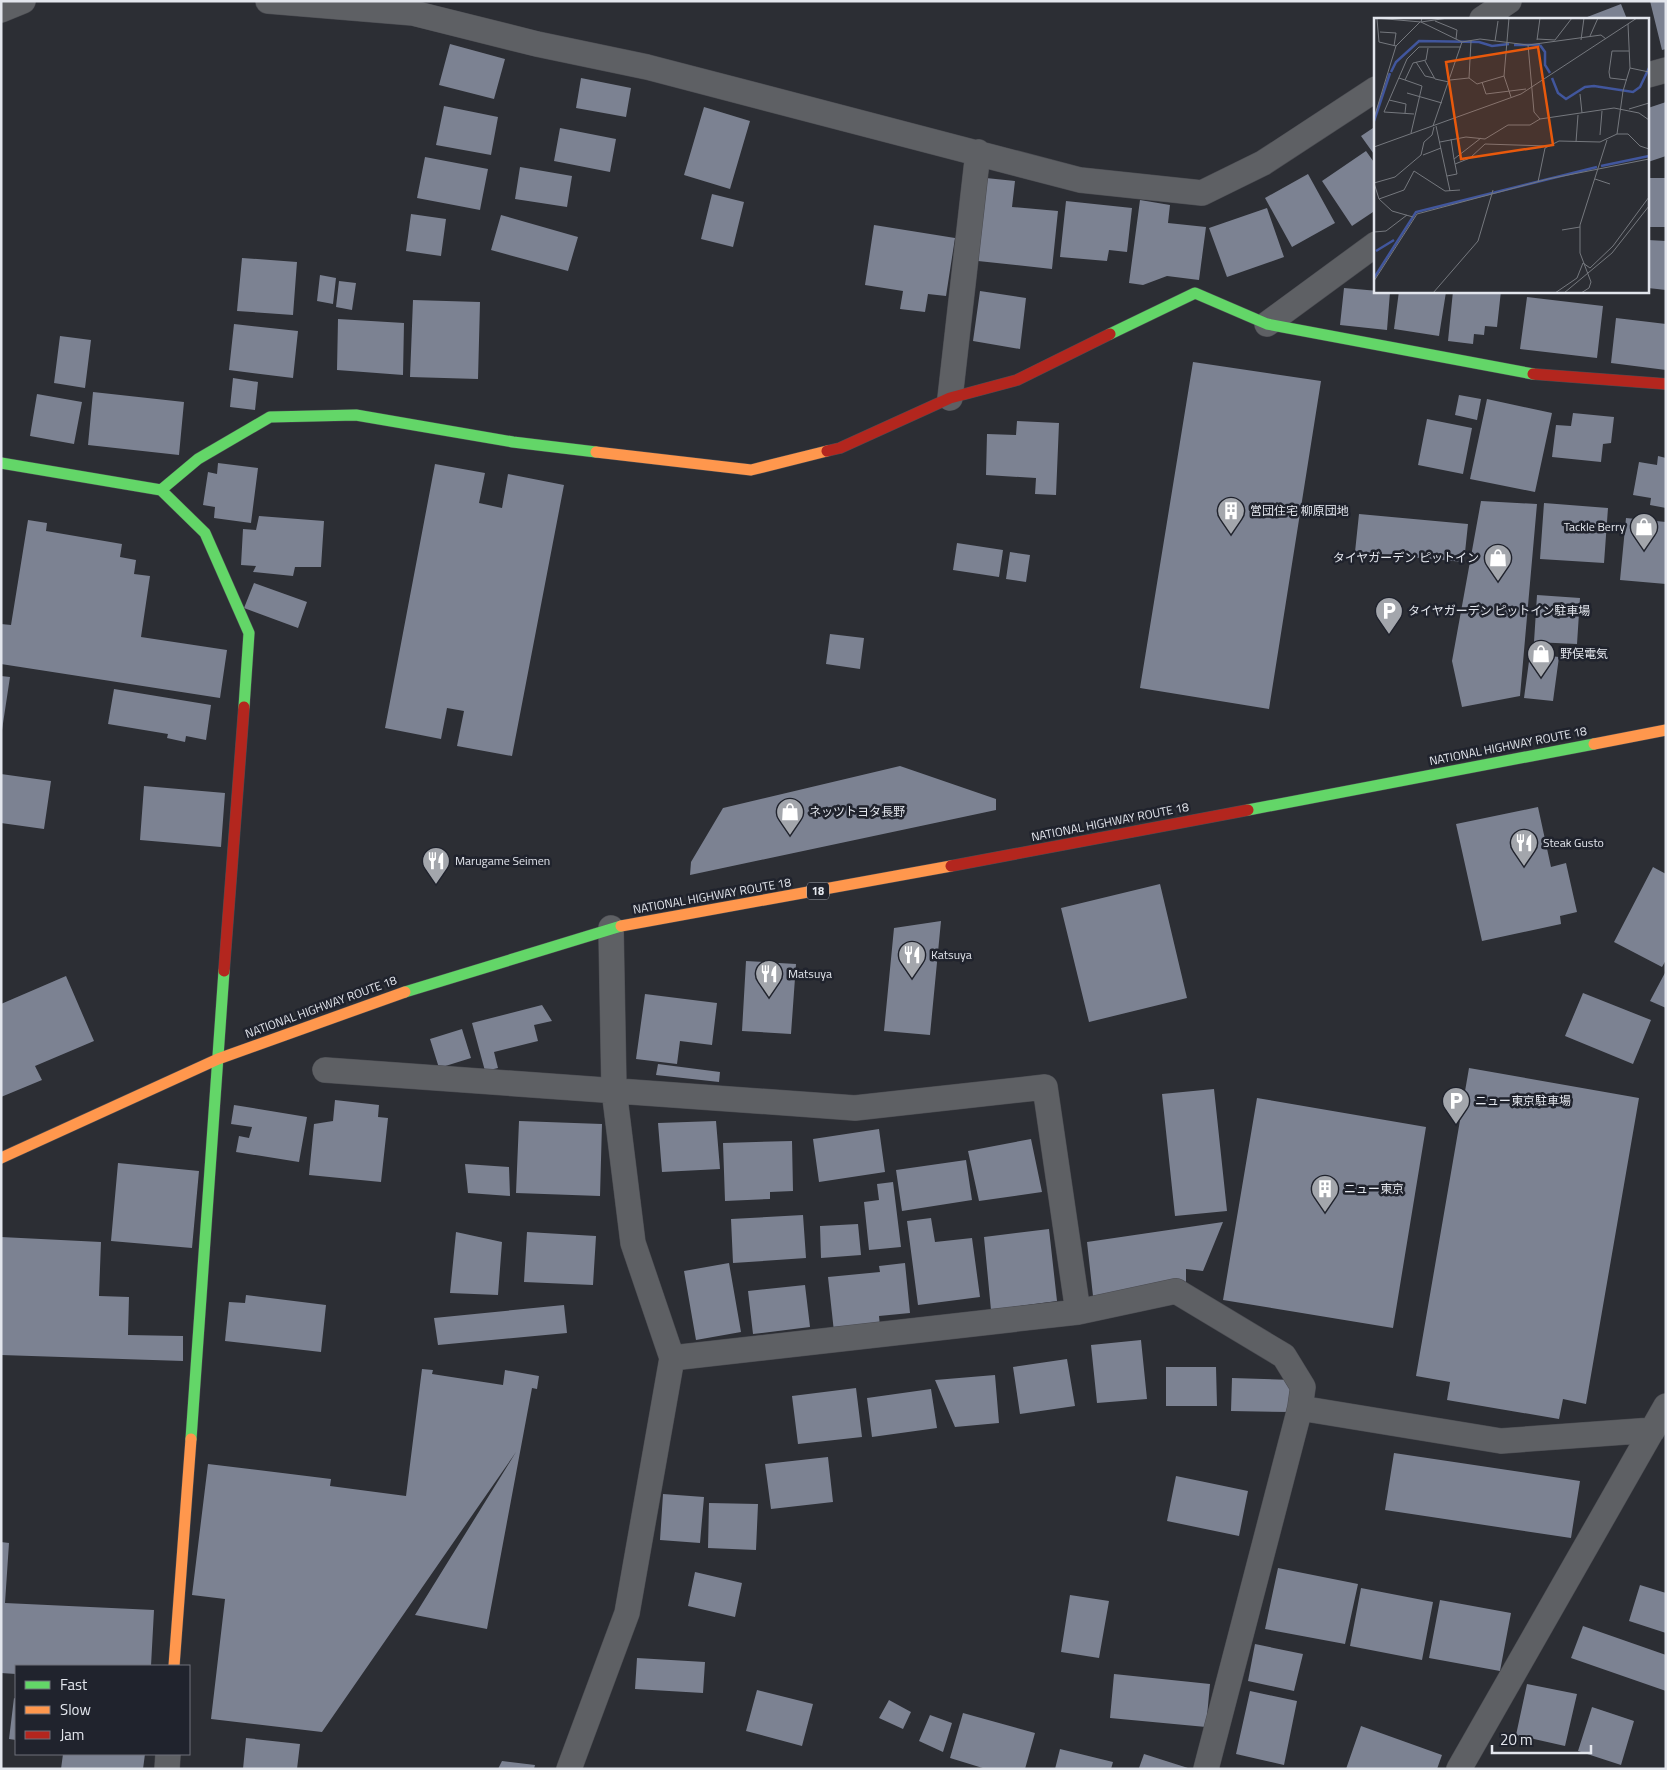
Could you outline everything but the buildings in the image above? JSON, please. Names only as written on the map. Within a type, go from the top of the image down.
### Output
[{"type":"main road","points":[[160,490],[198,459],[270,418],[356,415],[513,442],[751,470],[840,448],[950,398],[1017,380],[1194,294],[1267,324],[1530,374],[1666,384]]},
{"type":"main road","points":[[1,463],[160,490],[205,533],[249,633],[174,1665]]},
{"type":"main road","name":"NATIONAL HIGHWAY ROUTE 18","points":[[1,1158],[218,1059],[431,982],[611,928],[920,872],[1666,730]]},
{"type":"street","points":[[1,10],[23,1]]},
{"type":"street","points":[[268,1],[413,12],[537,44],[647,67],[1080,180],[1202,192],[1263,163],[1374,90]]},
{"type":"street","points":[[1484,18],[1509,1]]},
{"type":"street","points":[[1650,75],[1666,70]]},
{"type":"street","points":[[950,398],[978,152]]},
{"type":"street","points":[[1267,324],[1374,245]]},
{"type":"street","points":[[569,1769],[627,1613],[672,1358],[633,1243],[614,1090],[611,928]]},
{"type":"street","points":[[325,1070],[855,1108],[1045,1087],[1078,1312]]},
{"type":"street","points":[[672,1358],[1078,1312],[1176,1292],[1284,1356],[1303,1387],[1300,1408],[1206,1769]]},
{"type":"street","points":[[1459,1769],[1666,1406]]},
{"type":"street","points":[[1300,1408],[1500,1441],[1653,1430]]},
{"type":"street","points":[[167,1769],[168,1755]]},
{"type":"traffic: fast","points":[[1110,334],[1195,293],[1267,324],[1533,374]]},
{"type":"traffic: fast","points":[[161,490],[198,459],[270,417],[356,415],[513,442],[596,452]]},
{"type":"traffic: fast","points":[[1,463],[161,490],[205,533],[249,633],[244,707]]},
{"type":"traffic: fast","points":[[1248,810],[1594,744]]},
{"type":"traffic: fast","points":[[405,992],[621,926]]},
{"type":"traffic: fast","points":[[191,1439],[224,971]]},
{"type":"traffic: slow","points":[[596,452],[751,470],[827,451]]},
{"type":"traffic: slow","points":[[1594,744],[1666,730]]},
{"type":"traffic: slow","points":[[621,926],[951,866]]},
{"type":"traffic: slow","points":[[1,1158],[218,1059],[405,992]]},
{"type":"traffic: slow","points":[[174,1665],[191,1439]]},
{"type":"traffic: jam","points":[[827,451],[840,448],[950,398],[1017,380],[1110,334]]},
{"type":"traffic: jam","points":[[1533,374],[1666,384]]},
{"type":"traffic: jam","points":[[224,971],[244,707]]},
{"type":"traffic: jam","points":[[951,866],[1248,810]]},
{"type":"place","name":"営団住宅 柳原団地","points":[[1231,535]]},
{"type":"place","name":"Tackle Berry","points":[[1644,551]]},
{"type":"place","name":"タイヤガーデン ピットイン","points":[[1498,582]]},
{"type":"place","name":"タイヤガーデン ピットイン駐車場","points":[[1389,635]]},
{"type":"place","name":"野俣電気","points":[[1541,678]]},
{"type":"place","name":"ネッツトヨタ長野","points":[[790,836]]},
{"type":"place","name":"Steak Gusto","points":[[1524,867]]},
{"type":"place","name":"Marugame Seimen","points":[[436,885]]},
{"type":"place","name":"Katsuya","points":[[912,979]]},
{"type":"place","name":"Matsuya","points":[[769,998]]},
{"type":"place","name":"ニュー東京駐車場","points":[[1456,1125]]},
{"type":"place","name":"ニュー東京","points":[[1325,1213]]}]
